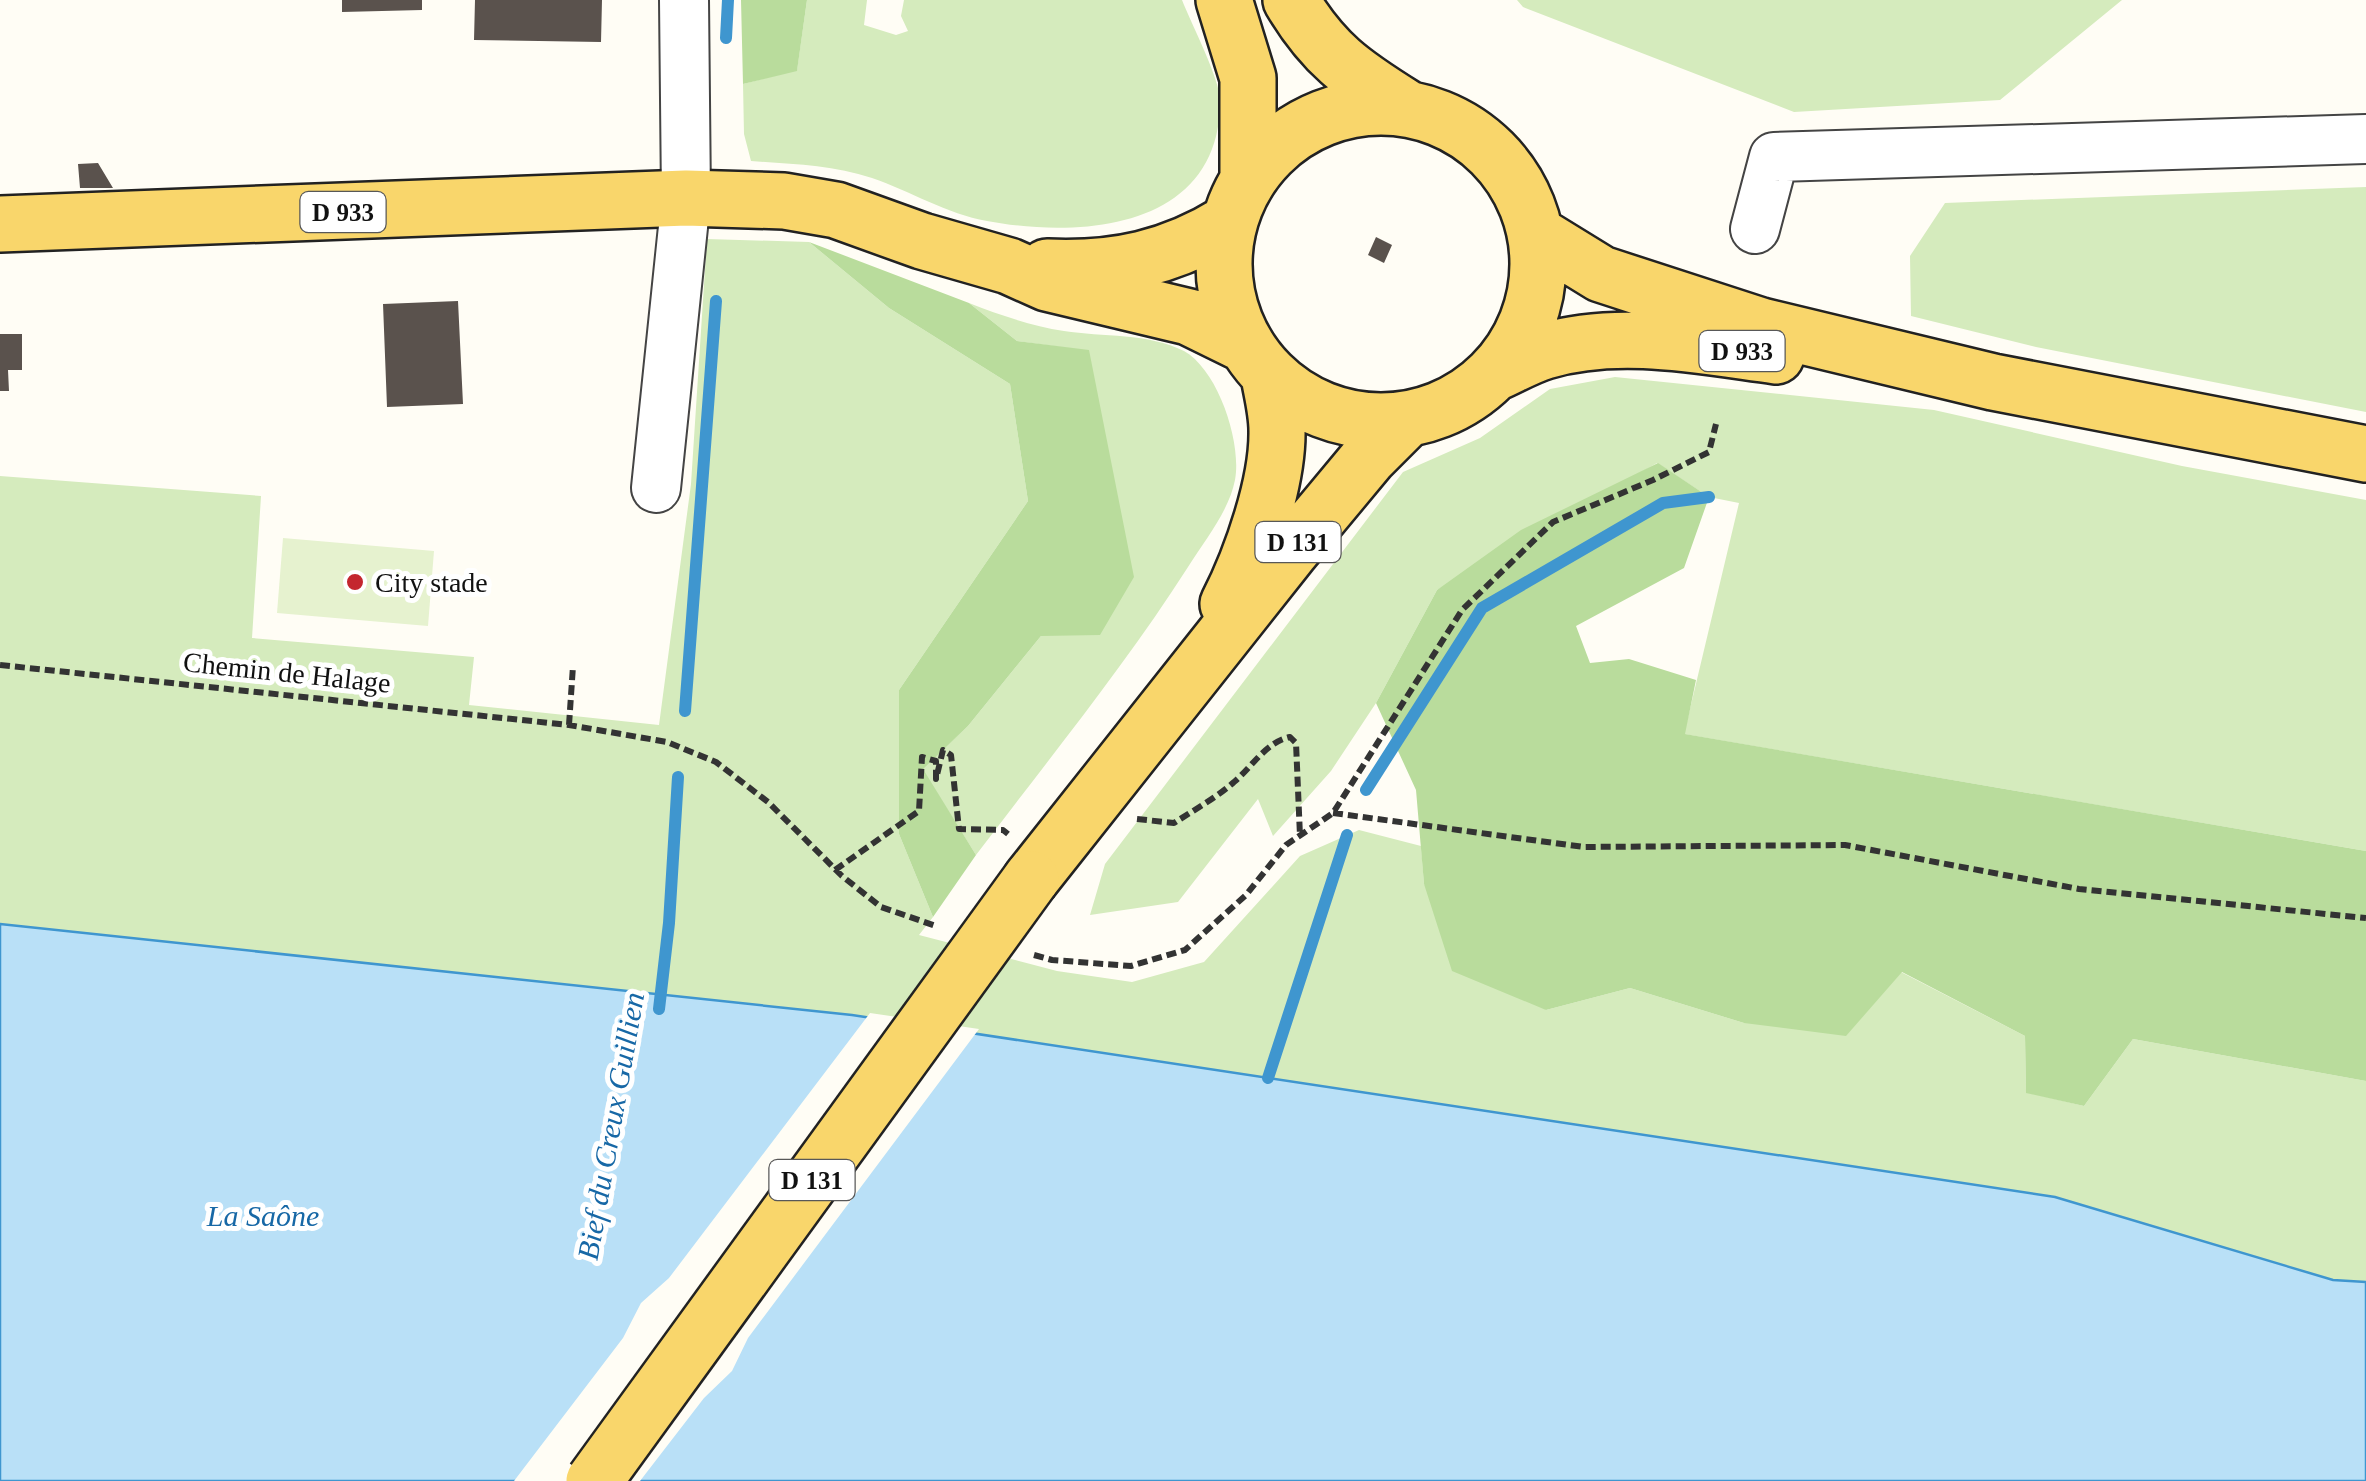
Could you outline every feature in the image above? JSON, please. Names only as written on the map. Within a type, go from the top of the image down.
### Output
[{"type":"main road","points":[[1224,0],[1248,78],[1238,200],[1224,264],[1229,306],[1258,360],[1298,399],[1332,414],[1369,422],[1406,420],[1439,411],[1469,395],[1494,373],[1523,332],[1538,284],[1536,234],[1520,188],[1490,149],[1451,121],[1405,107],[1350,73],[1312,34],[1291,0]]},
{"type":"main road","points":[[1238,200],[1278,144],[1316,120],[1360,107],[1405,107]]},
{"type":"main road","name":"D 933","points":[[0,224],[686,198],[784,201],[836,210],[1008,266],[1047,283],[1188,316],[1258,360]]},
{"type":"main road","name":"D 933","points":[[1008,266],[1060,268],[1137,261],[1192,245],[1238,200]]},
{"type":"main road","name":"D 933","points":[[1536,234],[1601,274],[1761,326],[1993,382],[2366,454]]},
{"type":"main road","name":"D 933","points":[[1494,373],[1544,352],[1587,344],[1658,341],[1993,382]]},
{"type":"main road","name":"D 131","points":[[1196,669],[1238,584],[1271,482],[1277,430],[1258,360]]},
{"type":"main road","name":"D 131","points":[[594,1481],[1022,858],[1196,669],[1368,457],[1406,420]]},
{"type":"street","points":[[656,488],[686,198],[684,0]]},
{"type":"street","points":[[1755,230],[1774,157],[2366,139]]},
{"type":"path","points":[[1016,950],[1052,960],[1131,966],[1185,950],[1246,895],[1286,846],[1333,813],[1462,610],[1552,522],[1709,452],[1716,424]]},
{"type":"path","name":"Chemin de Halage","points":[[0,665],[569,724],[667,742],[716,762],[768,802],[835,870],[881,907],[946,929]]},
{"type":"path","points":[[569,724],[573,666]]},
{"type":"path","points":[[1126,818],[1174,824],[1233,784],[1265,751],[1290,738],[1296,743],[1300,836]]},
{"type":"path","points":[[835,870],[919,811],[922,757],[936,761],[936,779],[943,750],[952,754],[960,829],[1003,830],[1022,858]]},
{"type":"path","points":[[1333,813],[1584,847],[1845,845],[2079,889],[2366,918]]},
{"type":"green space","points":[[741,0],[807,0],[797,71],[743,84]]},
{"type":"green space","points":[[807,0],[867,0],[864,25],[896,35],[908,31],[901,16],[904,0],[1182,0],[1219,91],[1214,143],[1198,175],[1172,199],[1140,215],[1064,228],[972,218],[842,170],[751,161],[744,134],[743,84],[797,70]]},
{"type":"green space","points":[[1517,0],[2122,0],[2000,100],[1794,112],[1523,7]]},
{"type":"green space","points":[[2366,187],[2366,412],[2036,347],[1911,316],[1910,256],[1945,203]]},
{"type":"green space","points":[[707,239],[809,242],[889,308],[1010,384],[1028,501],[899,690],[899,834],[933,917],[919,935],[1057,971],[1132,982],[1204,962],[1300,856],[1359,830],[1421,846],[1424,884],[1546,1010],[1630,988],[1744,1023],[1901,972],[2025,1036],[2026,1092],[2084,1106],[2133,1039],[2366,1081],[2366,1282],[2333,1280],[2055,1197],[852,1015],[0,924],[0,476],[261,496],[252,638],[474,657],[469,705],[659,725],[691,484]]},
{"type":"green space","points":[[809,242],[969,303],[1017,341],[1089,350],[1134,577],[1100,635],[1041,636],[968,726],[923,769],[976,855],[933,917],[899,834],[899,690],[1028,501],[1010,384],[889,308]]},
{"type":"green space","points":[[969,303],[1040,326],[1141,338],[1184,351],[1196,360],[1217,390],[1231,427],[1236,464],[1232,492],[1209,536],[1138,641],[976,855],[922,769],[968,726],[1041,636],[1089,351],[1017,341]]},
{"type":"green space","points":[[1615,377],[1934,410],[2182,466],[2366,500],[2366,851],[1684,734],[1739,503],[1709,497],[1657,463],[1437,590],[1376,703],[1331,771],[1273,836],[1258,799],[1178,902],[1090,915],[1105,864],[1403,472],[1480,438],[1550,389]]},
{"type":"green space","points":[[1658,463],[1709,497],[1684,568],[1576,626],[1590,663],[1629,659],[1696,680],[1685,734],[2366,851],[2366,1081],[2133,1039],[2084,1106],[2026,1093],[2025,1036],[1902,972],[1846,1036],[1744,1023],[1630,988],[1546,1010],[1452,971],[1424,884],[1416,790],[1376,703],[1437,590],[1521,530]]},
{"type":"green space","name":"City stade","points":[[283,538],[434,551],[428,626],[277,613]]},
{"type":"water","name":"La Saône","points":[[0,924],[852,1015],[2055,1197],[2333,1280],[2366,1282],[2366,1481],[0,1481]]},
{"type":"pier","points":[[870,1013],[979,1029],[748,1338],[732,1371],[704,1398],[640,1481],[514,1481],[623,1338],[641,1303],[669,1278]]},
{"type":"building","points":[[342,0],[422,0],[422,10],[342,12]]},
{"type":"building","points":[[475,0],[602,0],[601,42],[474,40]]},
{"type":"building","points":[[98,163],[113,188],[80,188],[78,164]]},
{"type":"building","points":[[1376,237],[1392,245],[1384,263],[1368,255]]},
{"type":"building","points":[[458,301],[463,404],[387,407],[383,304]]},
{"type":"building","points":[[0,334],[22,334],[22,370],[8,370],[9,391],[0,391]]},
{"type":"waterway","name":"Bief du Creux Guillien","points":[[726,38],[728,0]]},
{"type":"waterway","name":"Bief du Creux Guillien","points":[[685,711],[716,301]]},
{"type":"waterway","points":[[1366,790],[1482,608],[1663,503],[1709,497]]},
{"type":"waterway","name":"Bief du Creux Guillien","points":[[659,1009],[678,777]]},
{"type":"waterway","points":[[1268,1078],[1347,835]]},
{"type":"place","name":"City stade","points":[[355,582]]}]
